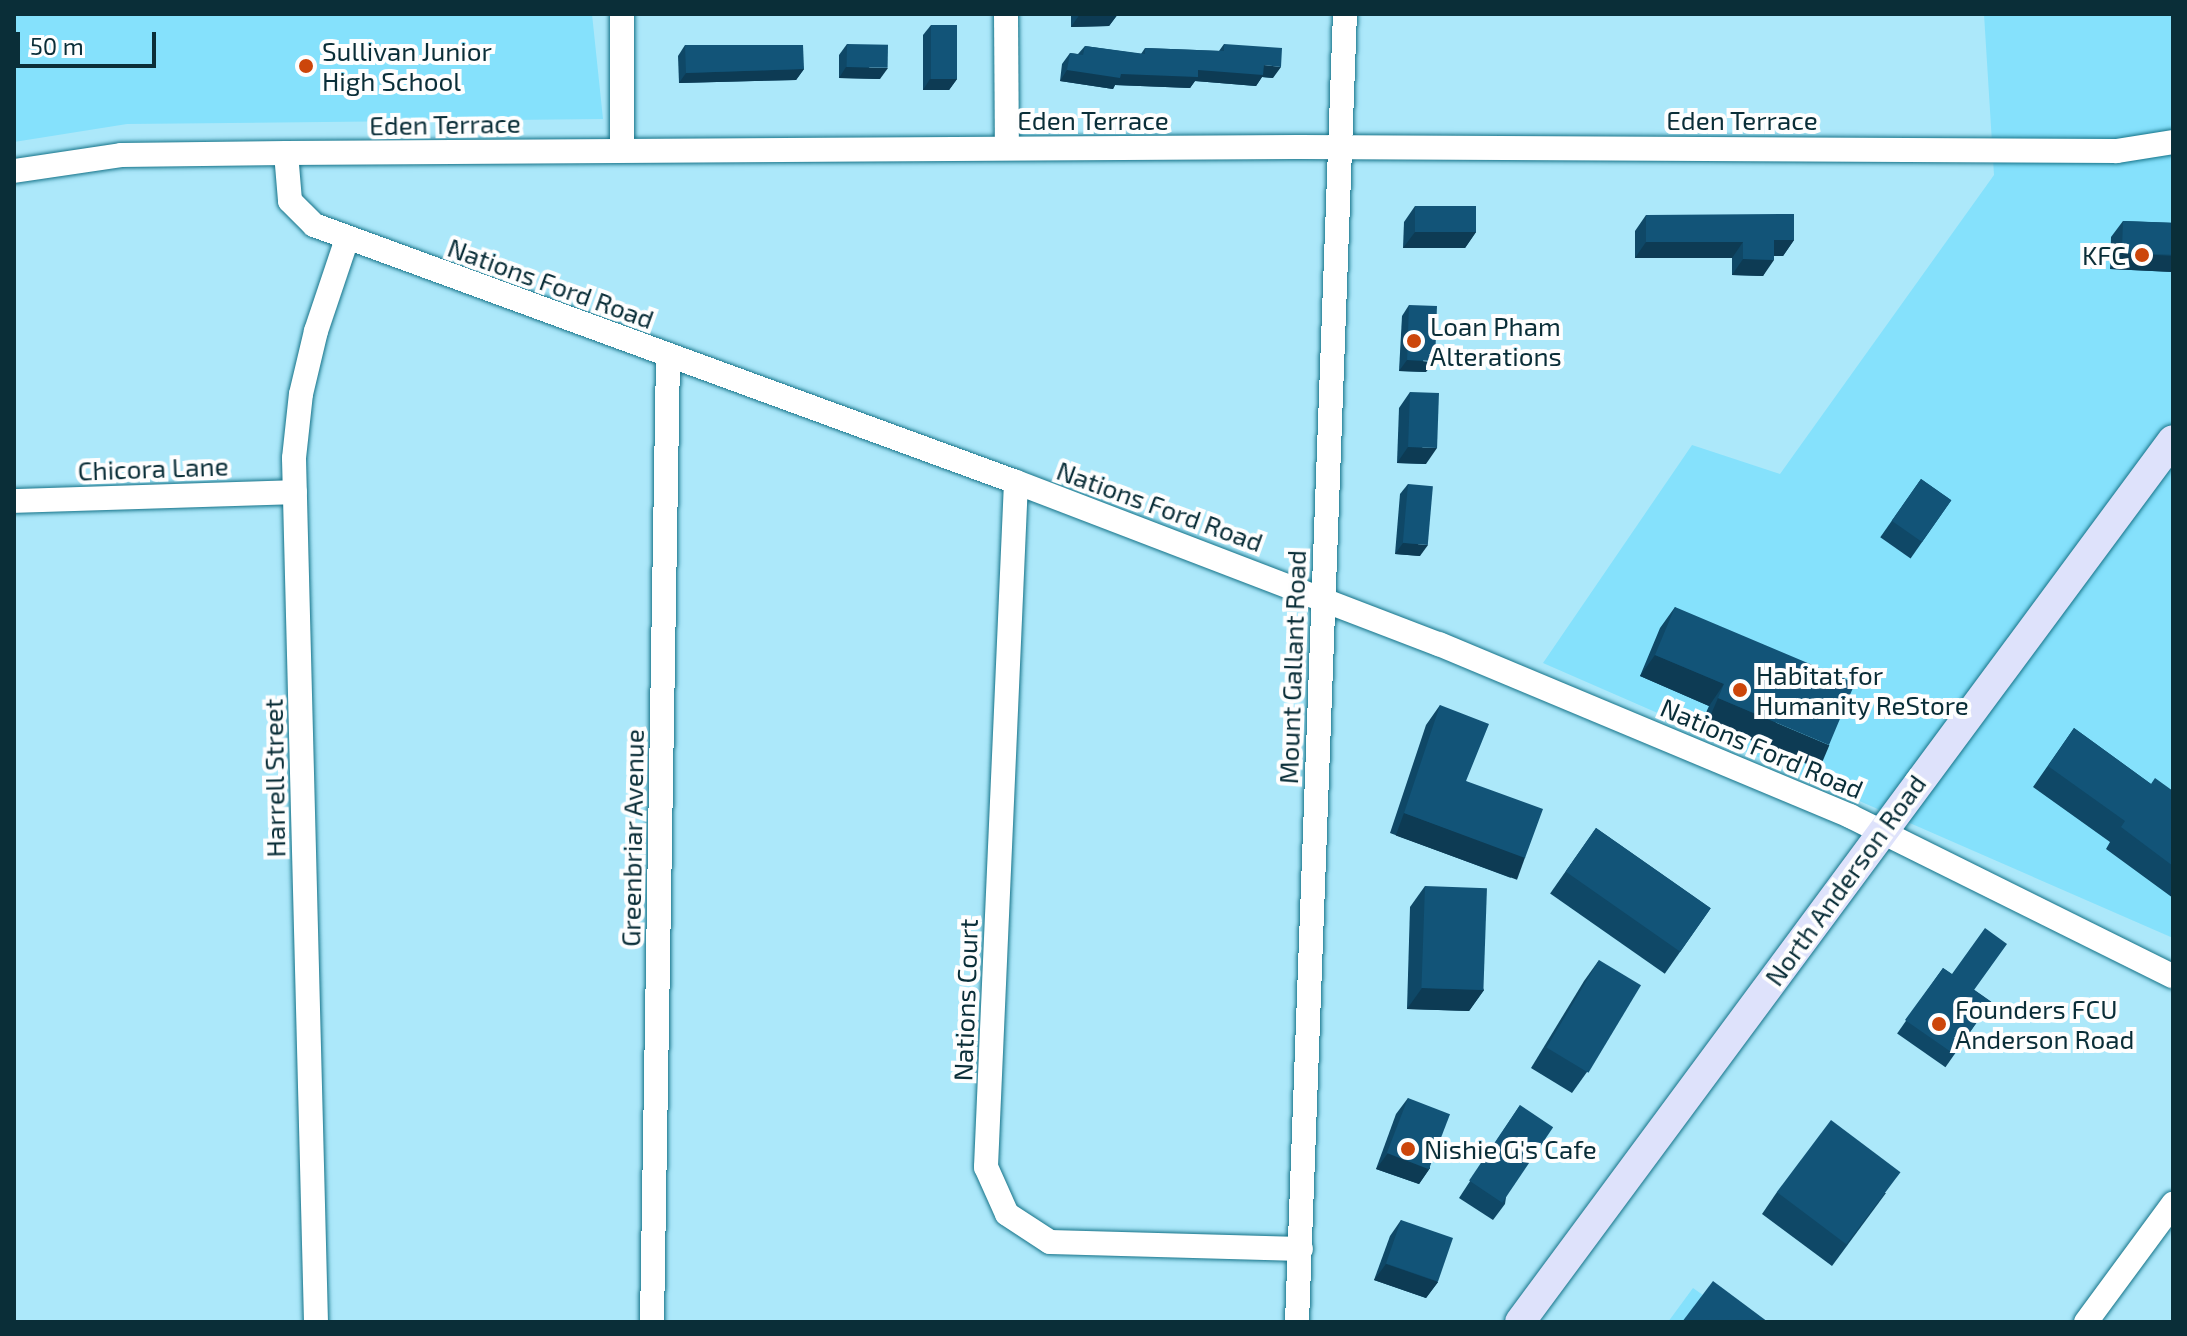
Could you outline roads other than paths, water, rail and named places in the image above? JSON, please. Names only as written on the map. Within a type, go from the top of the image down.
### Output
[{"type":"main road","name":"North Anderson Road","points":[[1520,1322],[1881,830],[2173,440]]},
{"type":"street","points":[[622,14],[622,150]]},
{"type":"street","points":[[1006,14],[1007,148]]},
{"type":"street","name":"Mount Gallant Road","points":[[1297,1322],[1345,14]]},
{"type":"street","name":"Eden Terrace","points":[[14,171],[121,155],[1339,147],[2117,151],[2173,142]]},
{"type":"street","points":[[2117,151],[2138,159],[2173,159]]},
{"type":"street","name":"Nations Ford Road","points":[[286,153],[290,201],[314,225],[1322,597],[1881,830],[2173,976]]},
{"type":"street","name":"Harrell Street","points":[[316,1322],[295,492],[301,394],[347,239]]},
{"type":"street","name":"Greenbriar Avenue","points":[[652,1322],[668,356]]},
{"type":"street","name":"Nations Court","points":[[1016,482],[986,1167],[1007,1214],[1050,1242],[1301,1249]]},
{"type":"street","name":"Chicora Lane","points":[[14,501],[295,492]]},
{"type":"street","points":[[2086,1322],[2173,1204]]},
{"type":"place","name":"Sullivan Junior High School","points":[[306,66]]},
{"type":"place","name":"KFC","points":[[2142,255]]},
{"type":"place","name":"Loan Pham Alterations","points":[[1414,341]]},
{"type":"place","name":"Habitat for Humanity ReStore","points":[[1740,690]]},
{"type":"place","name":"Founders FCU Anderson Road","points":[[1939,1024]]},
{"type":"place","name":"Nishie G's Cafe","points":[[1408,1149]]}]
